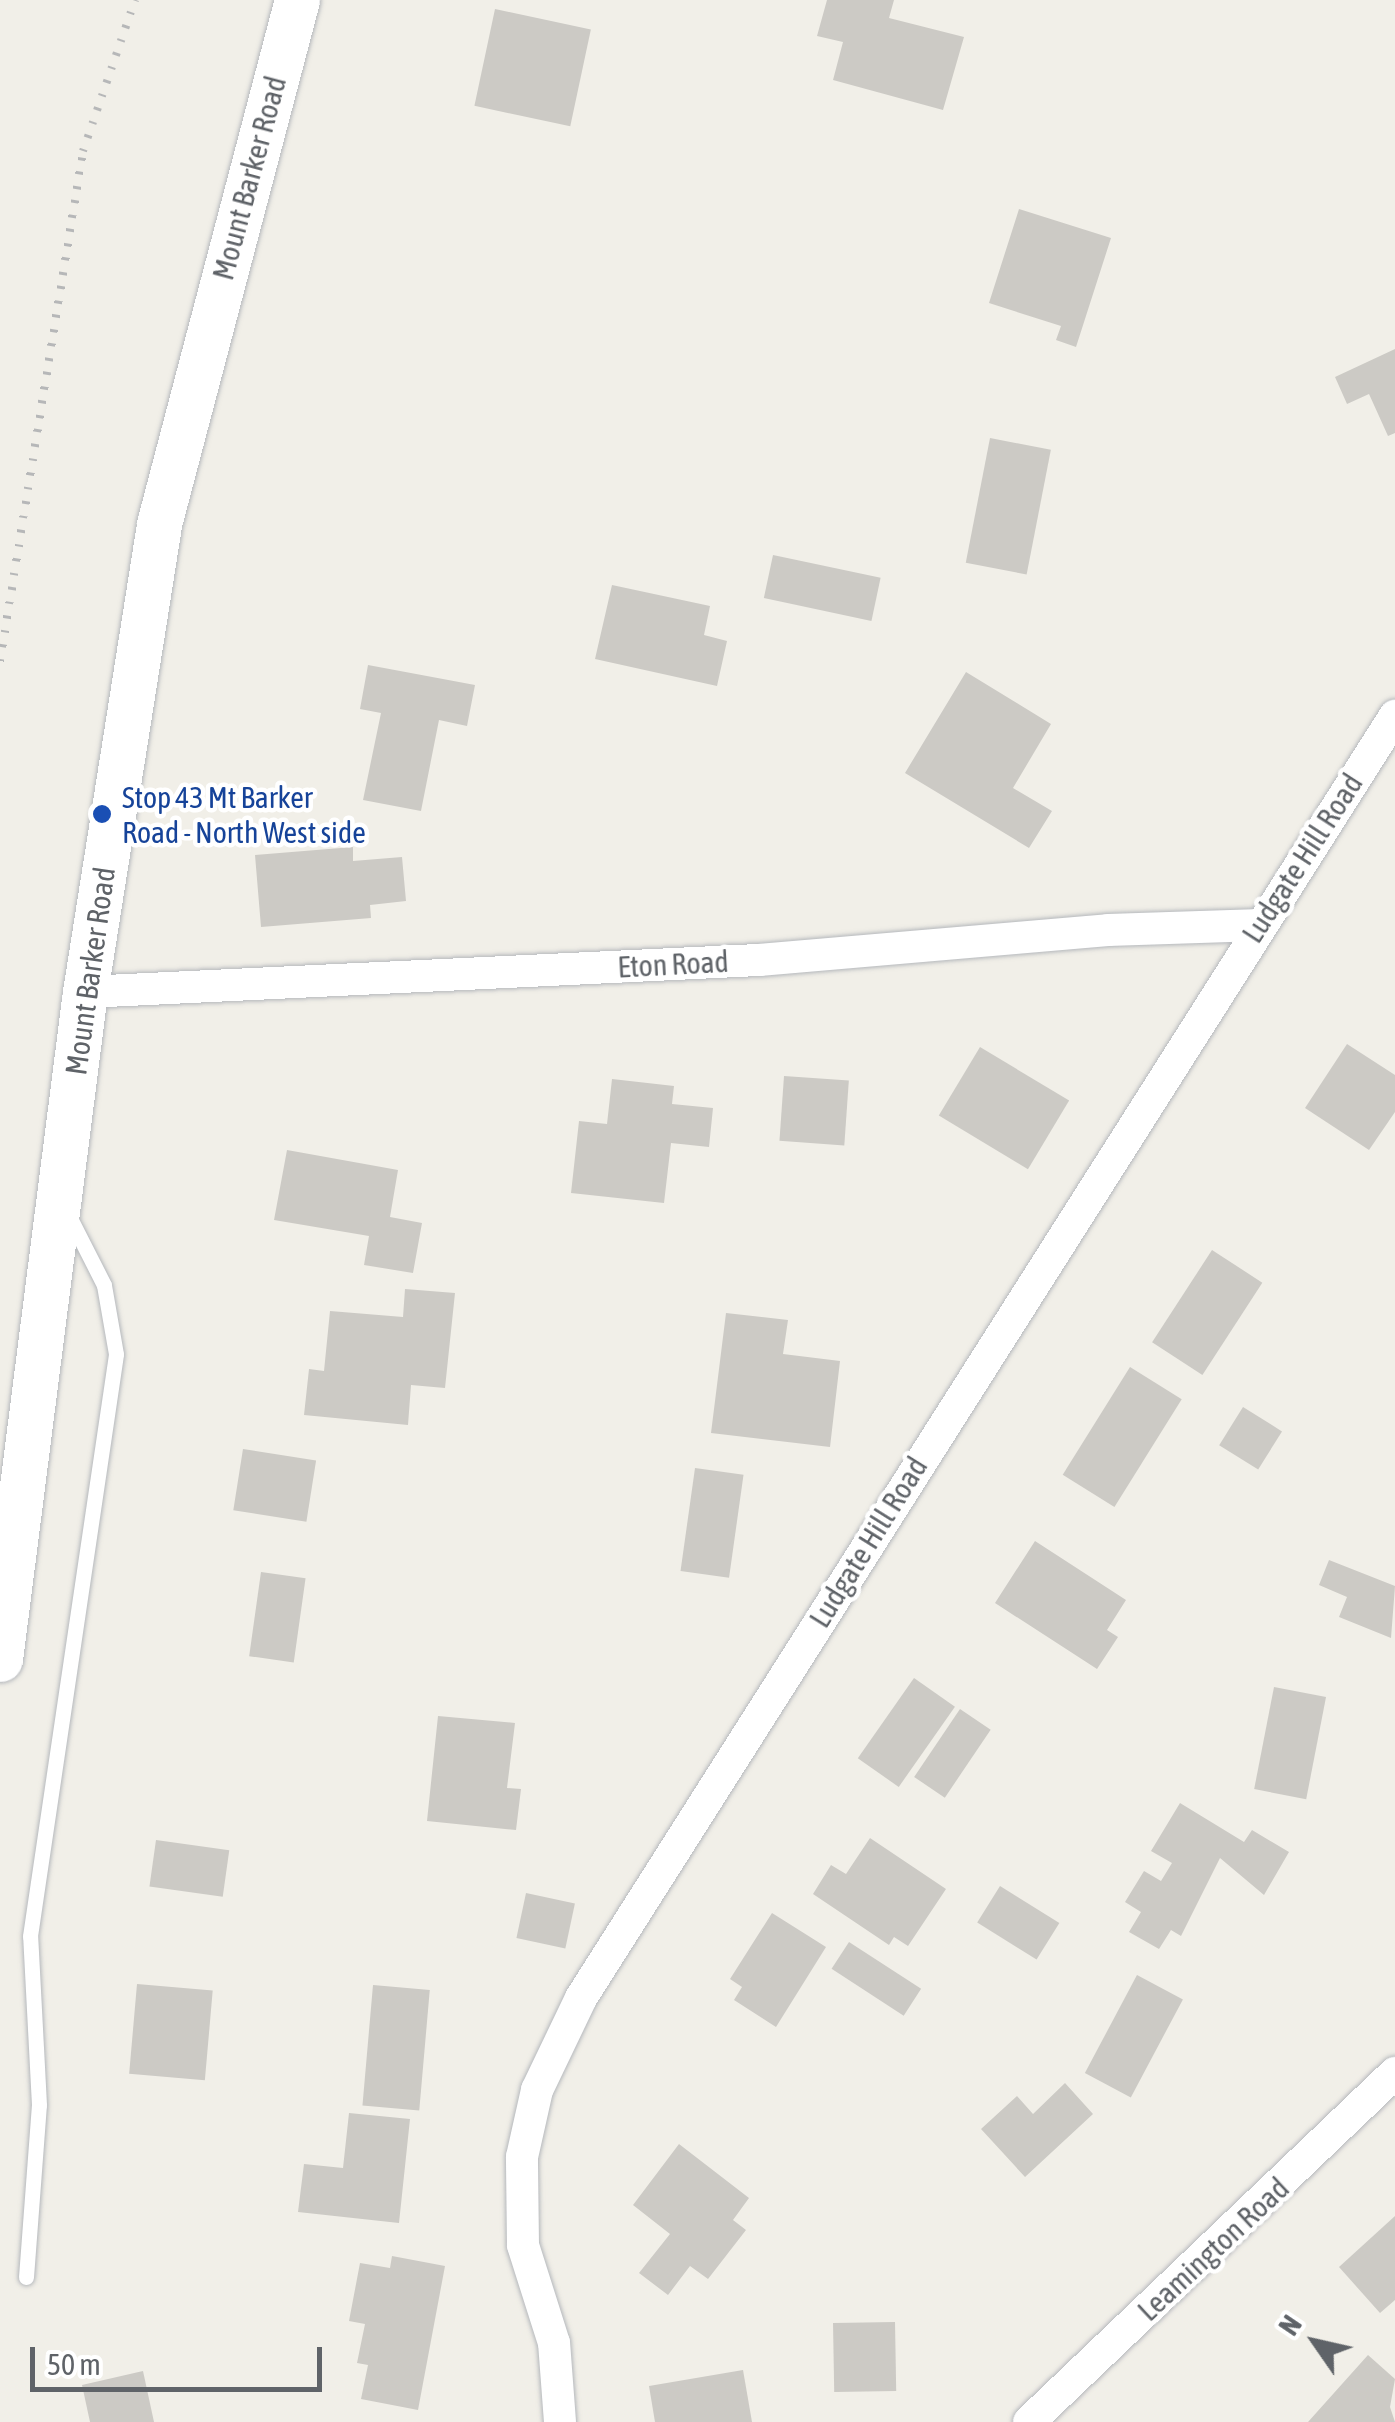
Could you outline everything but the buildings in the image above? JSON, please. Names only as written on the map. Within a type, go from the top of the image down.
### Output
[{"type":"main road","name":"Mount Barker Road","points":[[0,1659],[85,992],[160,524],[297,0]]},
{"type":"street","name":"Ludgate Hill Road","points":[[560,2422],[554,2343],[522,2245],[522,2157],[536,2090],[581,1998],[1395,716]]},
{"type":"street","name":"Eton Road","points":[[85,992],[759,960],[1108,930],[1259,925]]},
{"type":"street","name":"Leamington Road","points":[[1029,2422],[1395,2073]]},
{"type":"lane","points":[[26,2277],[40,2105],[30,1936],[116,1354],[104,1285],[59,1197]]},
{"type":"railway","points":[[0,661],[83,151],[135,0]]},
{"type":"place","name":"Stop 43 Mt Barker Road - North West side","points":[[102,814]]}]
